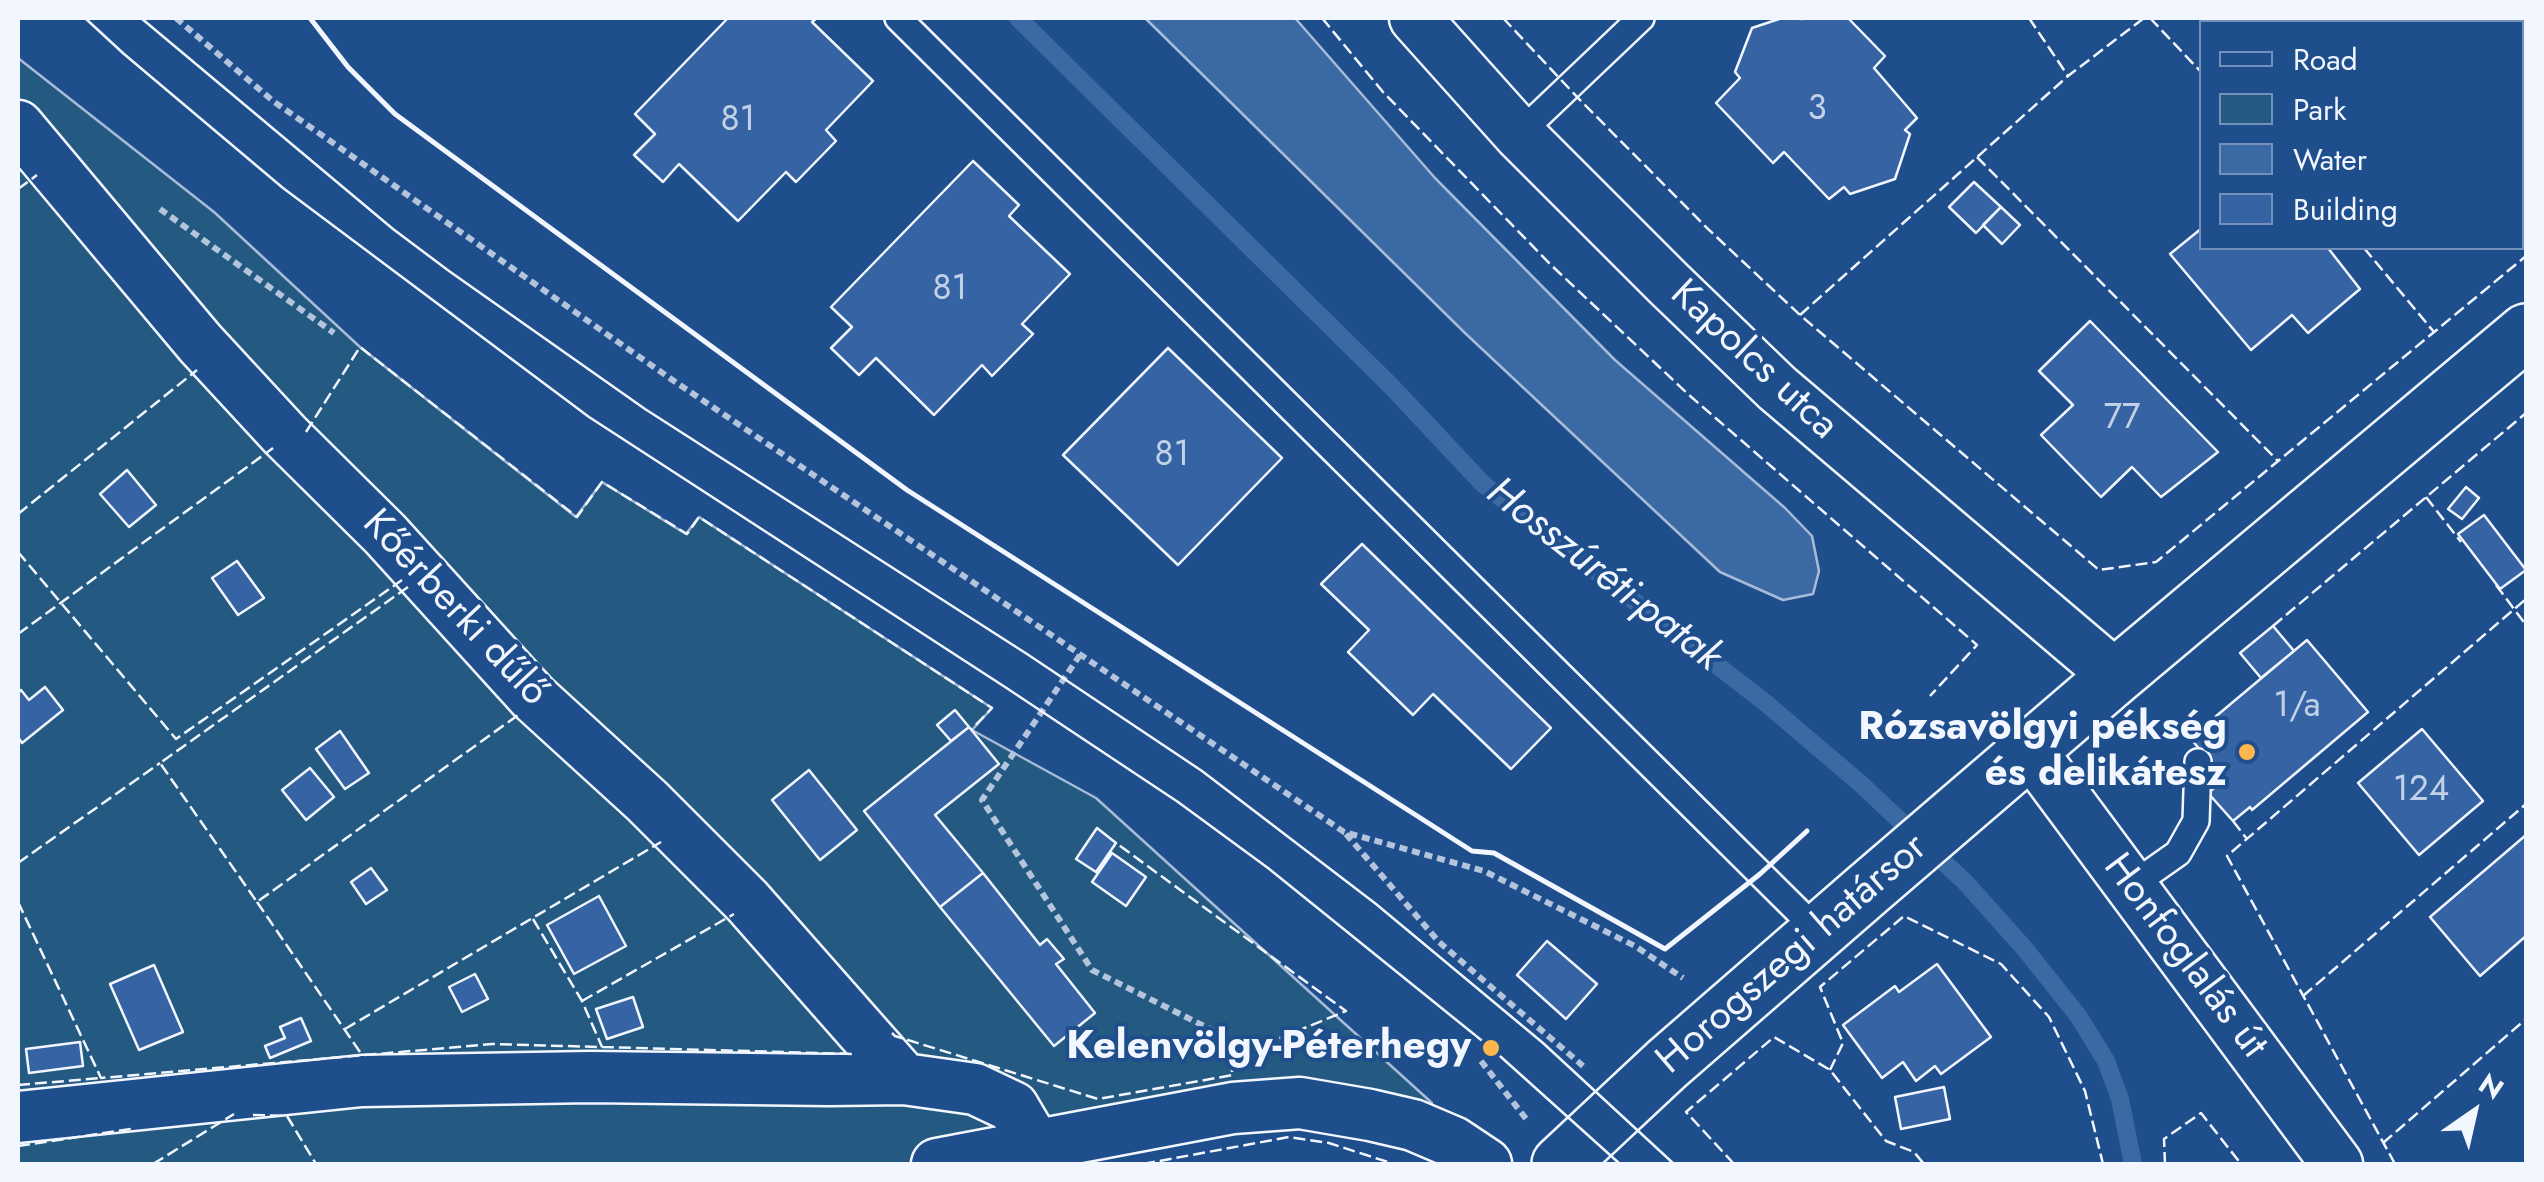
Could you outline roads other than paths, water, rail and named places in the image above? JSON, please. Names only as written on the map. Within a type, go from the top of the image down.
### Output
[{"type":"street","name":"Kapolcs utca","points":[[1415,18],[1519,134],[1778,388],[2116,676]]},
{"type":"street","name":"Kőérberki dűlő","points":[[18,126],[249,396],[385,534],[533,697],[647,801],[748,901],[904,1079]]},
{"type":"street","name":"Horogszegi határsor","points":[[1561,1164],[1867,890],[2526,332]]},
{"type":"street","name":"Honfoglalás út","points":[[2030,750],[2338,1164]]},
{"type":"street","points":[[18,1117],[362,1081],[590,1077],[904,1079],[975,1090],[1013,1107],[1036,1146]]},
{"type":"street","points":[[937,1164],[1232,1108],[1300,1103],[1413,1125],[1452,1142],[1486,1164]]},
{"type":"lane","points":[[898,18],[1819,932]]},
{"type":"lane","points":[[1519,134],[1641,18]]},
{"type":"lane","points":[[2131,886],[2178,853],[2196,820],[2198,762]]},
{"type":"water","points":[[1145,18],[1295,18],[1435,178],[1615,360],[1812,536],[1819,571],[1813,594],[1783,600],[1720,572],[1466,334]]},
{"type":"waterway","name":"Hosszúréti-patak","points":[[1018,18],[1391,386],[1483,484],[1767,704],[1862,785],[1965,882],[2079,1017],[2106,1061],[2120,1099],[2133,1164]]},
{"type":"tram line","points":[[85,18],[283,188],[589,417],[1005,687],[1178,802],[1268,868],[1491,1048],[1620,1164]]},
{"type":"tram line","points":[[141,18],[393,229],[449,271],[645,409],[1202,771],[1376,904],[1543,1043],[1674,1164]]},
{"type":"place","name":"Rózsavölgyi pékség és delikátesz","points":[[2247,752]]},
{"type":"place","name":"Kelenvölgy-Péterhegy","points":[[1491,1048]]}]
